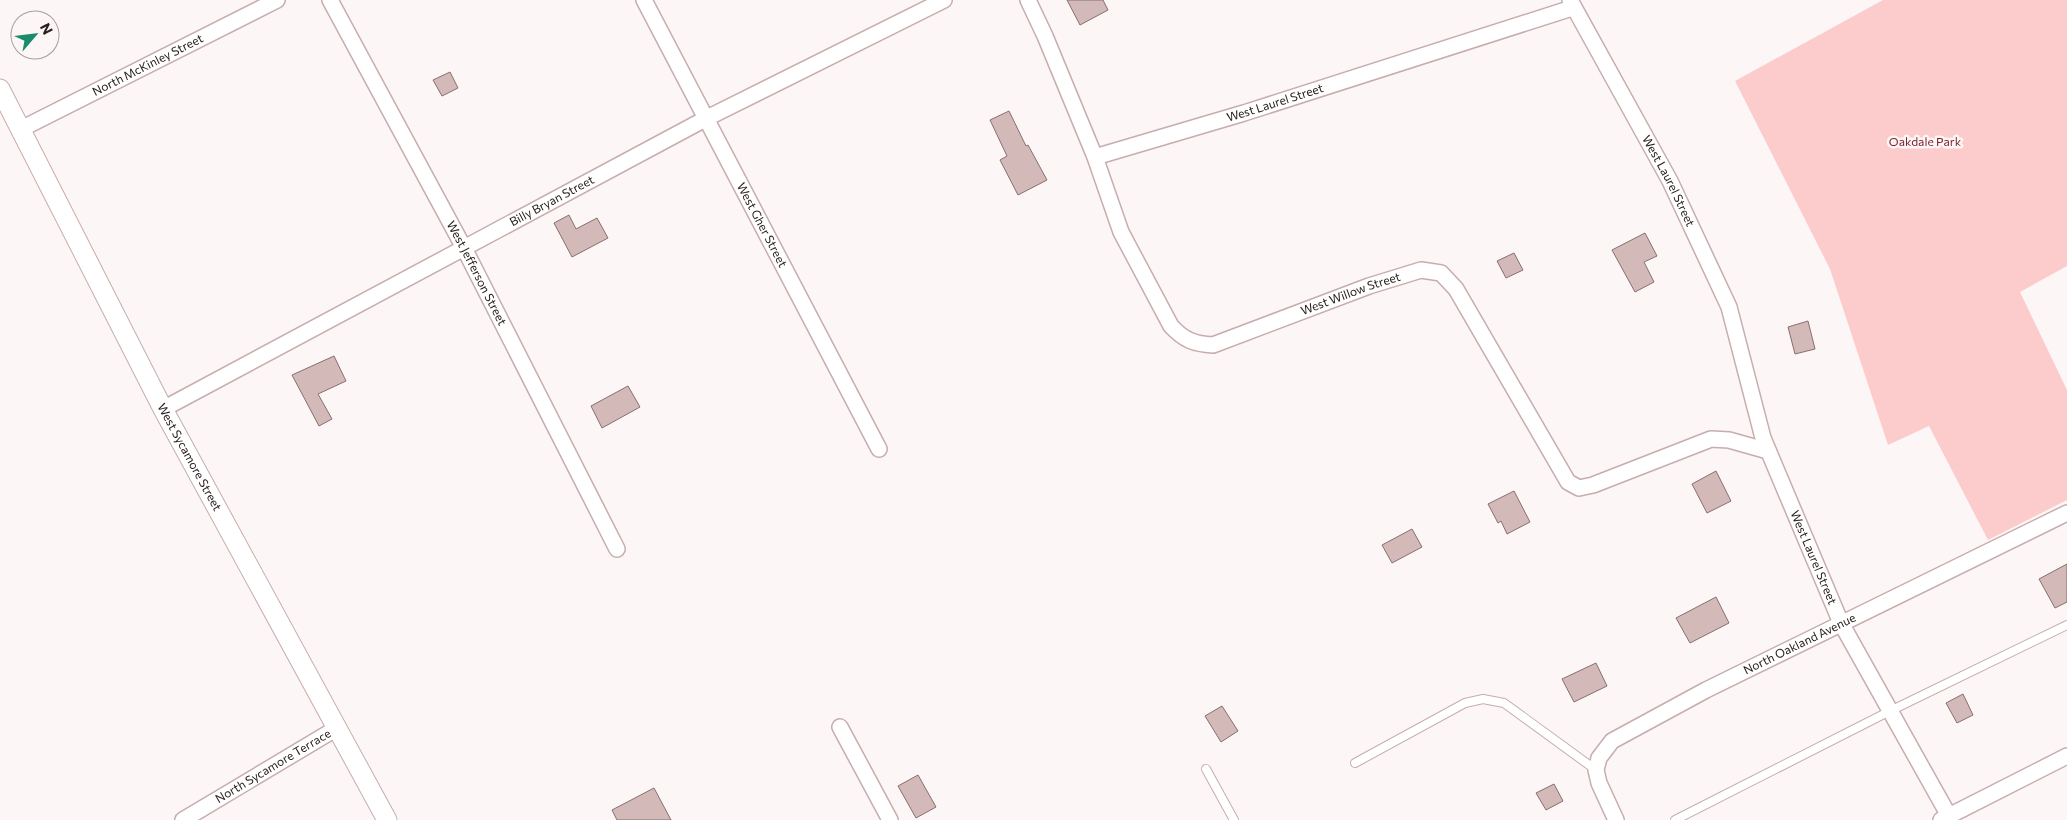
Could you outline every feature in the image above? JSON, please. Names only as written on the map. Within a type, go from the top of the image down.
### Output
[{"type":"street","name":"North McKinley Street","points":[[20,129],[277,0]]},
{"type":"street","name":"West Jefferson Street","points":[[330,0],[464,248],[617,549]]},
{"type":"street","name":"West Gher Street","points":[[644,0],[879,449]]},
{"type":"street","name":"Billy Bryan Street","points":[[163,409],[707,118],[944,0]]},
{"type":"street","name":"West Willow Street","points":[[1028,0],[1045,36],[1095,157],[1122,232],[1171,326],[1180,336],[1195,344],[1213,345],[1369,286],[1422,270],[1441,273],[1456,289],[1568,482],[1579,488],[1593,485],[1711,439],[1729,440],[1768,451]]},
{"type":"street","name":"West Laurel Street","points":[[1095,157],[1253,110],[1571,4],[1670,181],[1729,307],[1763,438],[1841,624],[1890,711],[1945,818]]},
{"type":"street","name":"West Sycamore Street","points":[[0,89],[163,409],[387,820]]},
{"type":"street","name":"North Oakland Avenue","points":[[1596,770],[1598,758],[1612,741],[1706,690],[2067,513]]},
{"type":"street","points":[[840,727],[890,820]]},
{"type":"street","name":"North Sycamore Terrace","points":[[183,820],[337,728]]},
{"type":"street","points":[[1945,818],[2067,756]]},
{"type":"street","points":[[1596,770],[1599,782],[1616,820]]},
{"type":"lane","points":[[1675,820],[1890,711],[2067,625]]},
{"type":"lane","points":[[1355,764],[1465,703],[1483,698],[1504,702],[1596,770]]},
{"type":"lane","points":[[1206,770],[1234,820]]},
{"type":"green space","name":"Oakdale Park","points":[[1883,0],[2067,0],[2067,266],[2020,292],[2067,390],[2067,500],[1988,540],[1929,426],[1888,445],[1830,269],[1735,81]]},
{"type":"building","points":[[1067,0],[1103,0],[1108,10],[1080,25]]},
{"type":"building","points":[[450,72],[458,88],[442,96],[433,80]]},
{"type":"building","points":[[1009,111],[1026,146],[1028,145],[1047,180],[1018,195],[1000,160],[1007,156],[990,120]]},
{"type":"building","points":[[569,215],[576,229],[597,218],[608,238],[572,257],[554,223]]},
{"type":"building","points":[[1645,233],[1657,256],[1644,262],[1654,282],[1635,292],[1612,250]]},
{"type":"building","points":[[1514,253],[1523,270],[1506,278],[1497,261]]},
{"type":"building","points":[[1808,321],[1815,349],[1795,354],[1788,327]]},
{"type":"building","points":[[334,356],[346,381],[318,394],[332,419],[319,426],[292,375]]},
{"type":"building","points":[[628,386],[640,407],[602,428],[591,406]]},
{"type":"building","points":[[1716,471],[1731,501],[1707,513],[1692,484]]},
{"type":"building","points":[[1514,491],[1530,522],[1507,534],[1501,521],[1498,523],[1488,504]]},
{"type":"building","points":[[1412,529],[1422,547],[1392,563],[1382,545]]},
{"type":"building","points":[[2067,564],[2067,602],[2055,608],[2039,579]]},
{"type":"building","points":[[1716,597],[1729,623],[1690,643],[1676,618]]},
{"type":"building","points":[[1596,663],[1607,686],[1574,702],[1562,679]]},
{"type":"building","points":[[1963,694],[1973,715],[1957,723],[1946,703]]},
{"type":"building","points":[[1222,706],[1238,731],[1221,742],[1205,716]]},
{"type":"building","points":[[918,775],[936,807],[916,818],[898,786]]},
{"type":"building","points":[[1554,784],[1563,801],[1546,810],[1536,793]]},
{"type":"building","points":[[654,788],[671,820],[617,820],[612,810]]}]
